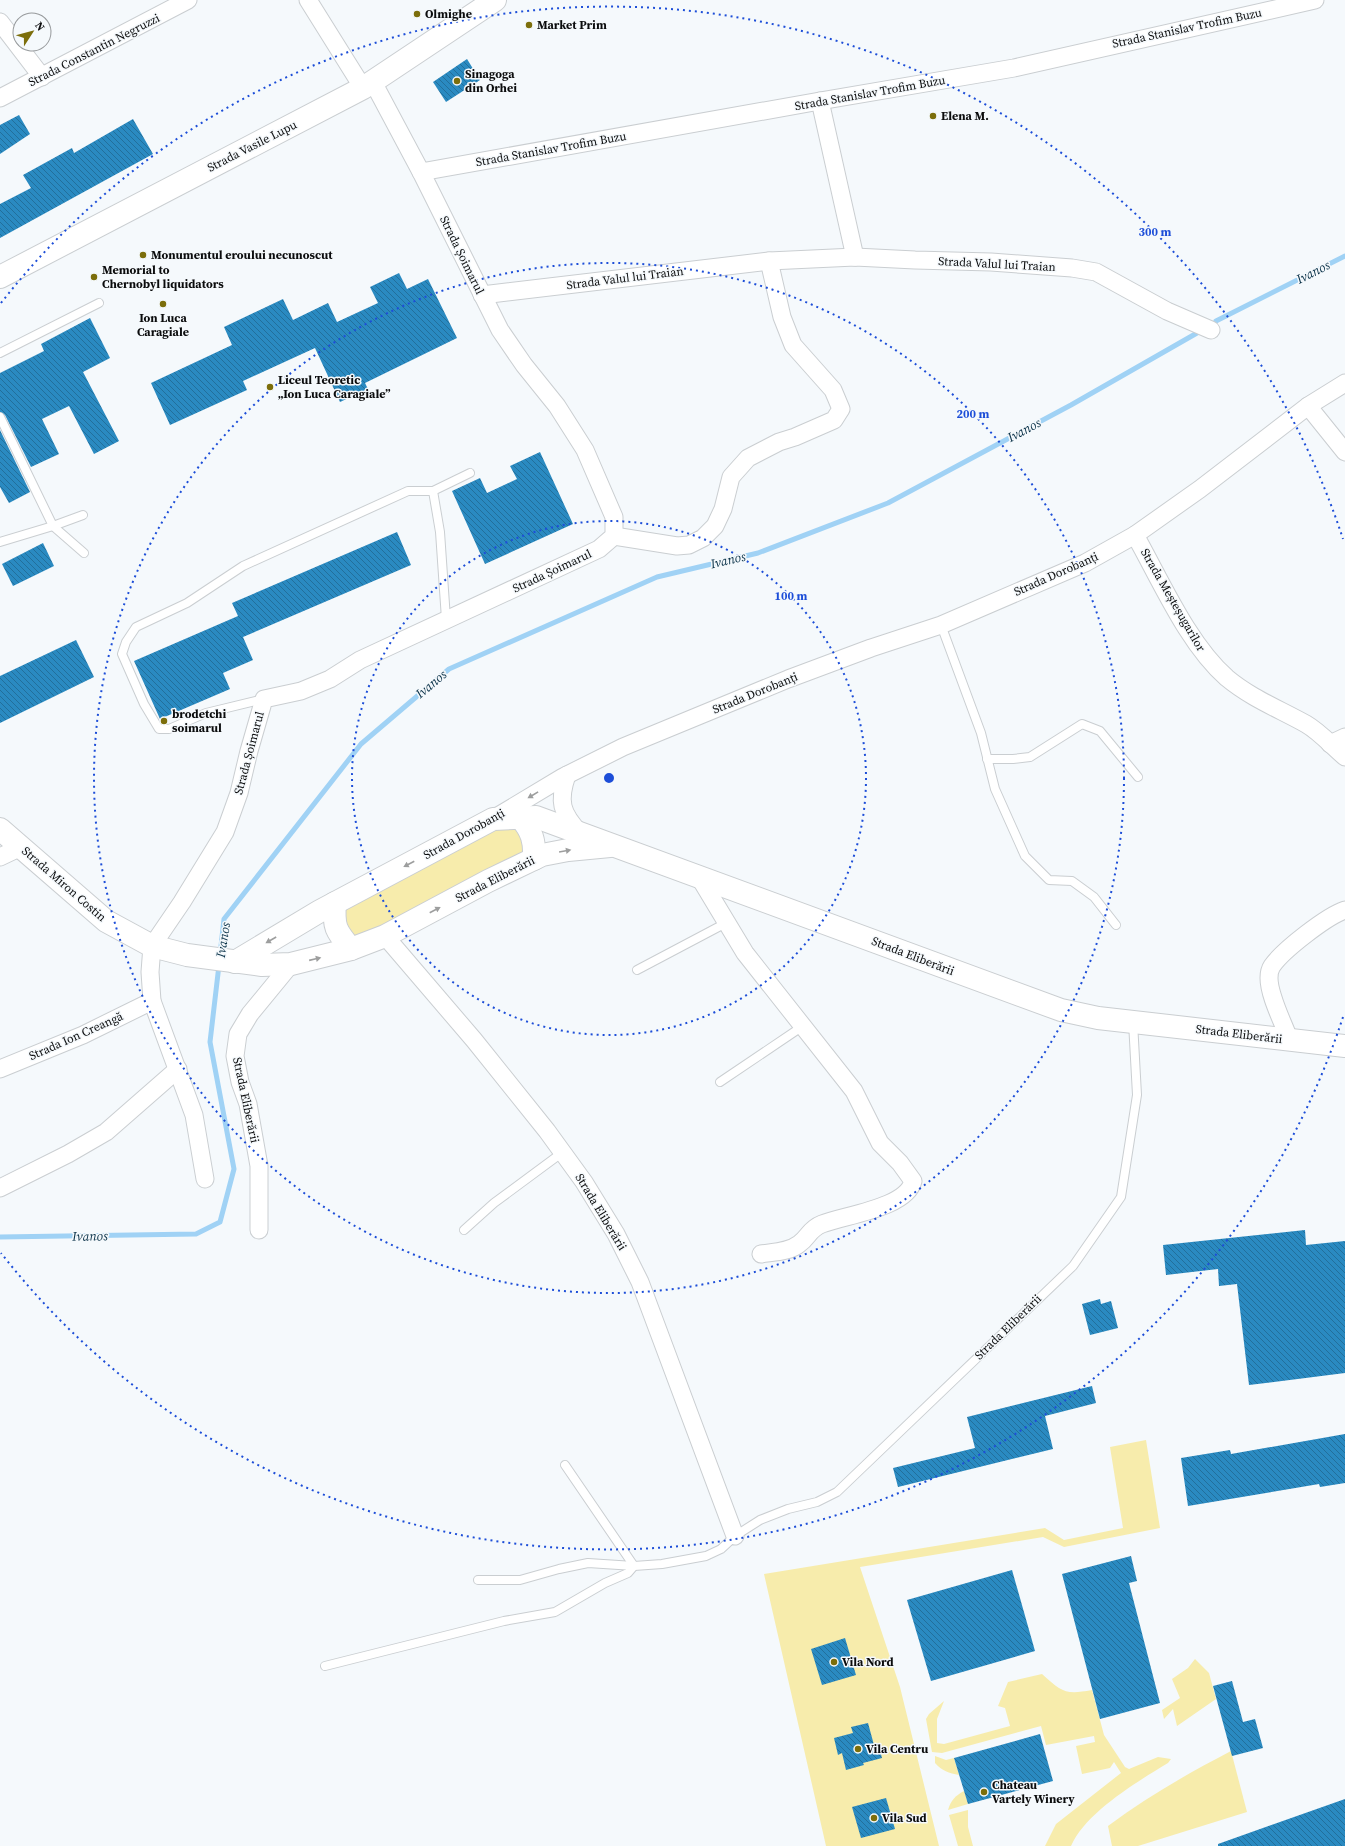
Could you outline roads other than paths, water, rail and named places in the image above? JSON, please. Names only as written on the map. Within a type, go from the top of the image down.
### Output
[{"type":"street","points":[[158,0],[158,17]]},
{"type":"street","name":"Strada Constantin Negruzzi","points":[[0,98],[158,17],[188,0]]},
{"type":"street","name":"Strada Șoimarul","points":[[152,946],[182,902],[225,832],[239,793],[248,751],[264,700],[301,691],[330,679],[360,660],[599,549],[614,536],[614,517],[606,496],[592,470],[585,450],[557,406],[524,365],[500,330],[421,172],[368,85],[308,0]]},
{"type":"street","name":"Strada Vasile Lupu","points":[[0,276],[368,85],[495,0]]},
{"type":"street","name":"Strada Stanislav Trofim Buzu","points":[[421,172],[1014,68],[1316,0]]},
{"type":"street","points":[[0,22],[42,77]]},
{"type":"street","points":[[820,101],[855,257]]},
{"type":"street","name":"Strada Valul lui Traian","points":[[482,295],[769,261],[855,257],[991,262],[1072,268],[1096,272],[1167,311],[1211,330]]},
{"type":"street","points":[[614,536],[677,546],[689,545],[703,538],[715,526],[722,509],[731,477],[748,458],[779,442],[795,438],[834,420],[841,409],[833,390],[793,345],[782,317],[769,261]]},
{"type":"street","name":"Strada Dorobanți","points":[[235,962],[335,903],[493,819],[567,775],[623,747],[715,708],[870,648],[941,625],[1084,563],[1135,535],[1200,489],[1308,406],[1345,383]]},
{"type":"street","points":[[1308,406],[1345,452]]},
{"type":"street","name":"Strada Meșteșugarilor","points":[[1135,535],[1181,618],[1207,659],[1228,679],[1266,704],[1338,741],[1345,758]]},
{"type":"street","points":[[567,775],[562,790],[563,808],[569,821],[580,833]]},
{"type":"street","points":[[520,817],[530,830],[535,843],[534,859]]},
{"type":"street","name":"Strada Eliberării","points":[[493,819],[536,817],[613,846],[698,875],[1010,993],[1060,1010],[1098,1018],[1345,1046]]},
{"type":"street","name":"Strada Miron Costin","points":[[0,829],[106,921],[152,946]]},
{"type":"street","name":"Strada Eliberării","points":[[235,962],[262,965],[291,964],[351,949],[385,936],[488,881],[542,855],[568,850],[613,846]]},
{"type":"street","points":[[0,857],[21,847]]},
{"type":"street","points":[[698,875],[745,953],[854,1091],[880,1143],[900,1163],[914,1181],[912,1188],[903,1196],[881,1207],[821,1224],[810,1230],[801,1243],[790,1249],[761,1254]]},
{"type":"street","points":[[335,903],[334,922],[340,936],[351,949]]},
{"type":"street","points":[[1289,1040],[1270,987],[1269,977],[1272,967],[1283,955],[1311,931],[1339,912],[1345,910]]},
{"type":"street","name":"Strada Eliberării","points":[[385,936],[474,1040],[563,1152],[584,1182],[616,1234],[640,1282],[735,1536]]},
{"type":"street","points":[[205,1179],[194,1115],[152,1001],[150,972],[152,946],[186,955],[235,962]]},
{"type":"street","name":"Strada Eliberării","points":[[259,1230],[259,1166],[248,1104],[240,1082],[235,1056],[238,1034],[250,1014],[291,964]]},
{"type":"street","name":"Strada Ion Creangă","points":[[0,1069],[83,1035],[152,1001]]},
{"type":"street","points":[[0,1188],[68,1154],[106,1132],[178,1069]]},
{"type":"lane","points":[[0,353],[99,303]]},
{"type":"lane","points":[[0,417],[53,526],[84,553]]},
{"type":"lane","points":[[264,700],[206,713],[169,729],[159,729],[144,704],[122,654],[126,642],[136,627],[186,603],[243,566],[408,491],[434,491],[470,473]]},
{"type":"lane","points":[[434,491],[440,532],[446,619]]},
{"type":"lane","points":[[0,542],[83,515]]},
{"type":"lane","points":[[941,625],[981,733],[994,789],[1024,856],[1049,880],[1072,881],[1094,897],[1116,925]]},
{"type":"lane","points":[[987,759],[1013,759],[1030,757],[1082,724],[1100,731],[1138,777]]},
{"type":"lane","points":[[638,970],[726,922]]},
{"type":"lane","name":"Strada Eliberării","points":[[478,1580],[520,1580],[559,1569],[588,1563],[634,1566],[662,1564],[706,1556],[720,1549],[735,1536],[760,1520],[788,1509],[816,1502],[838,1492],[1073,1266],[1121,1197],[1137,1095],[1133,1022]]},
{"type":"lane","points":[[720,1082],[803,1026]]},
{"type":"lane","points":[[464,1230],[494,1204],[563,1152]]},
{"type":"lane","points":[[325,1666],[504,1621],[555,1612],[605,1583],[628,1573],[634,1566],[565,1465]]},
{"type":"waterway","name":"Ivanos","points":[[1216,321],[1345,256]]},
{"type":"waterway","name":"Ivanos","points":[[220,955],[224,919],[361,744],[449,669],[657,577],[758,553],[888,503],[1071,405],[1197,333]]},
{"type":"waterway","name":"Ivanos","points":[[0,1237],[196,1234],[220,1222],[234,1169],[210,1042],[219,965]]},
{"type":"place","name":"Olmighe","points":[[417,14]]},
{"type":"place","name":"Market Prim","points":[[529,25]]},
{"type":"place","name":"Sinagoga din Orhei","points":[[457,81]]},
{"type":"place","name":"Elena M.","points":[[933,116]]},
{"type":"place","name":"Monumentul eroului necunoscut","points":[[143,255]]},
{"type":"place","name":"Memorial to Chernobyl liquidators","points":[[94,277]]},
{"type":"place","name":"Ion Luca Caragiale","points":[[163,304]]},
{"type":"place","name":"Liceul Teoretic „Ion Luca Caragiale”","points":[[270,387]]},
{"type":"place","name":"brodetchi soimarul","points":[[164,721]]},
{"type":"place","name":"Vila Nord","points":[[834,1662]]},
{"type":"place","name":"Vila Centru","points":[[858,1749]]},
{"type":"place","name":"Chateau Vartely Winery","points":[[984,1792]]},
{"type":"place","name":"Vila Sud","points":[[874,1818]]}]
